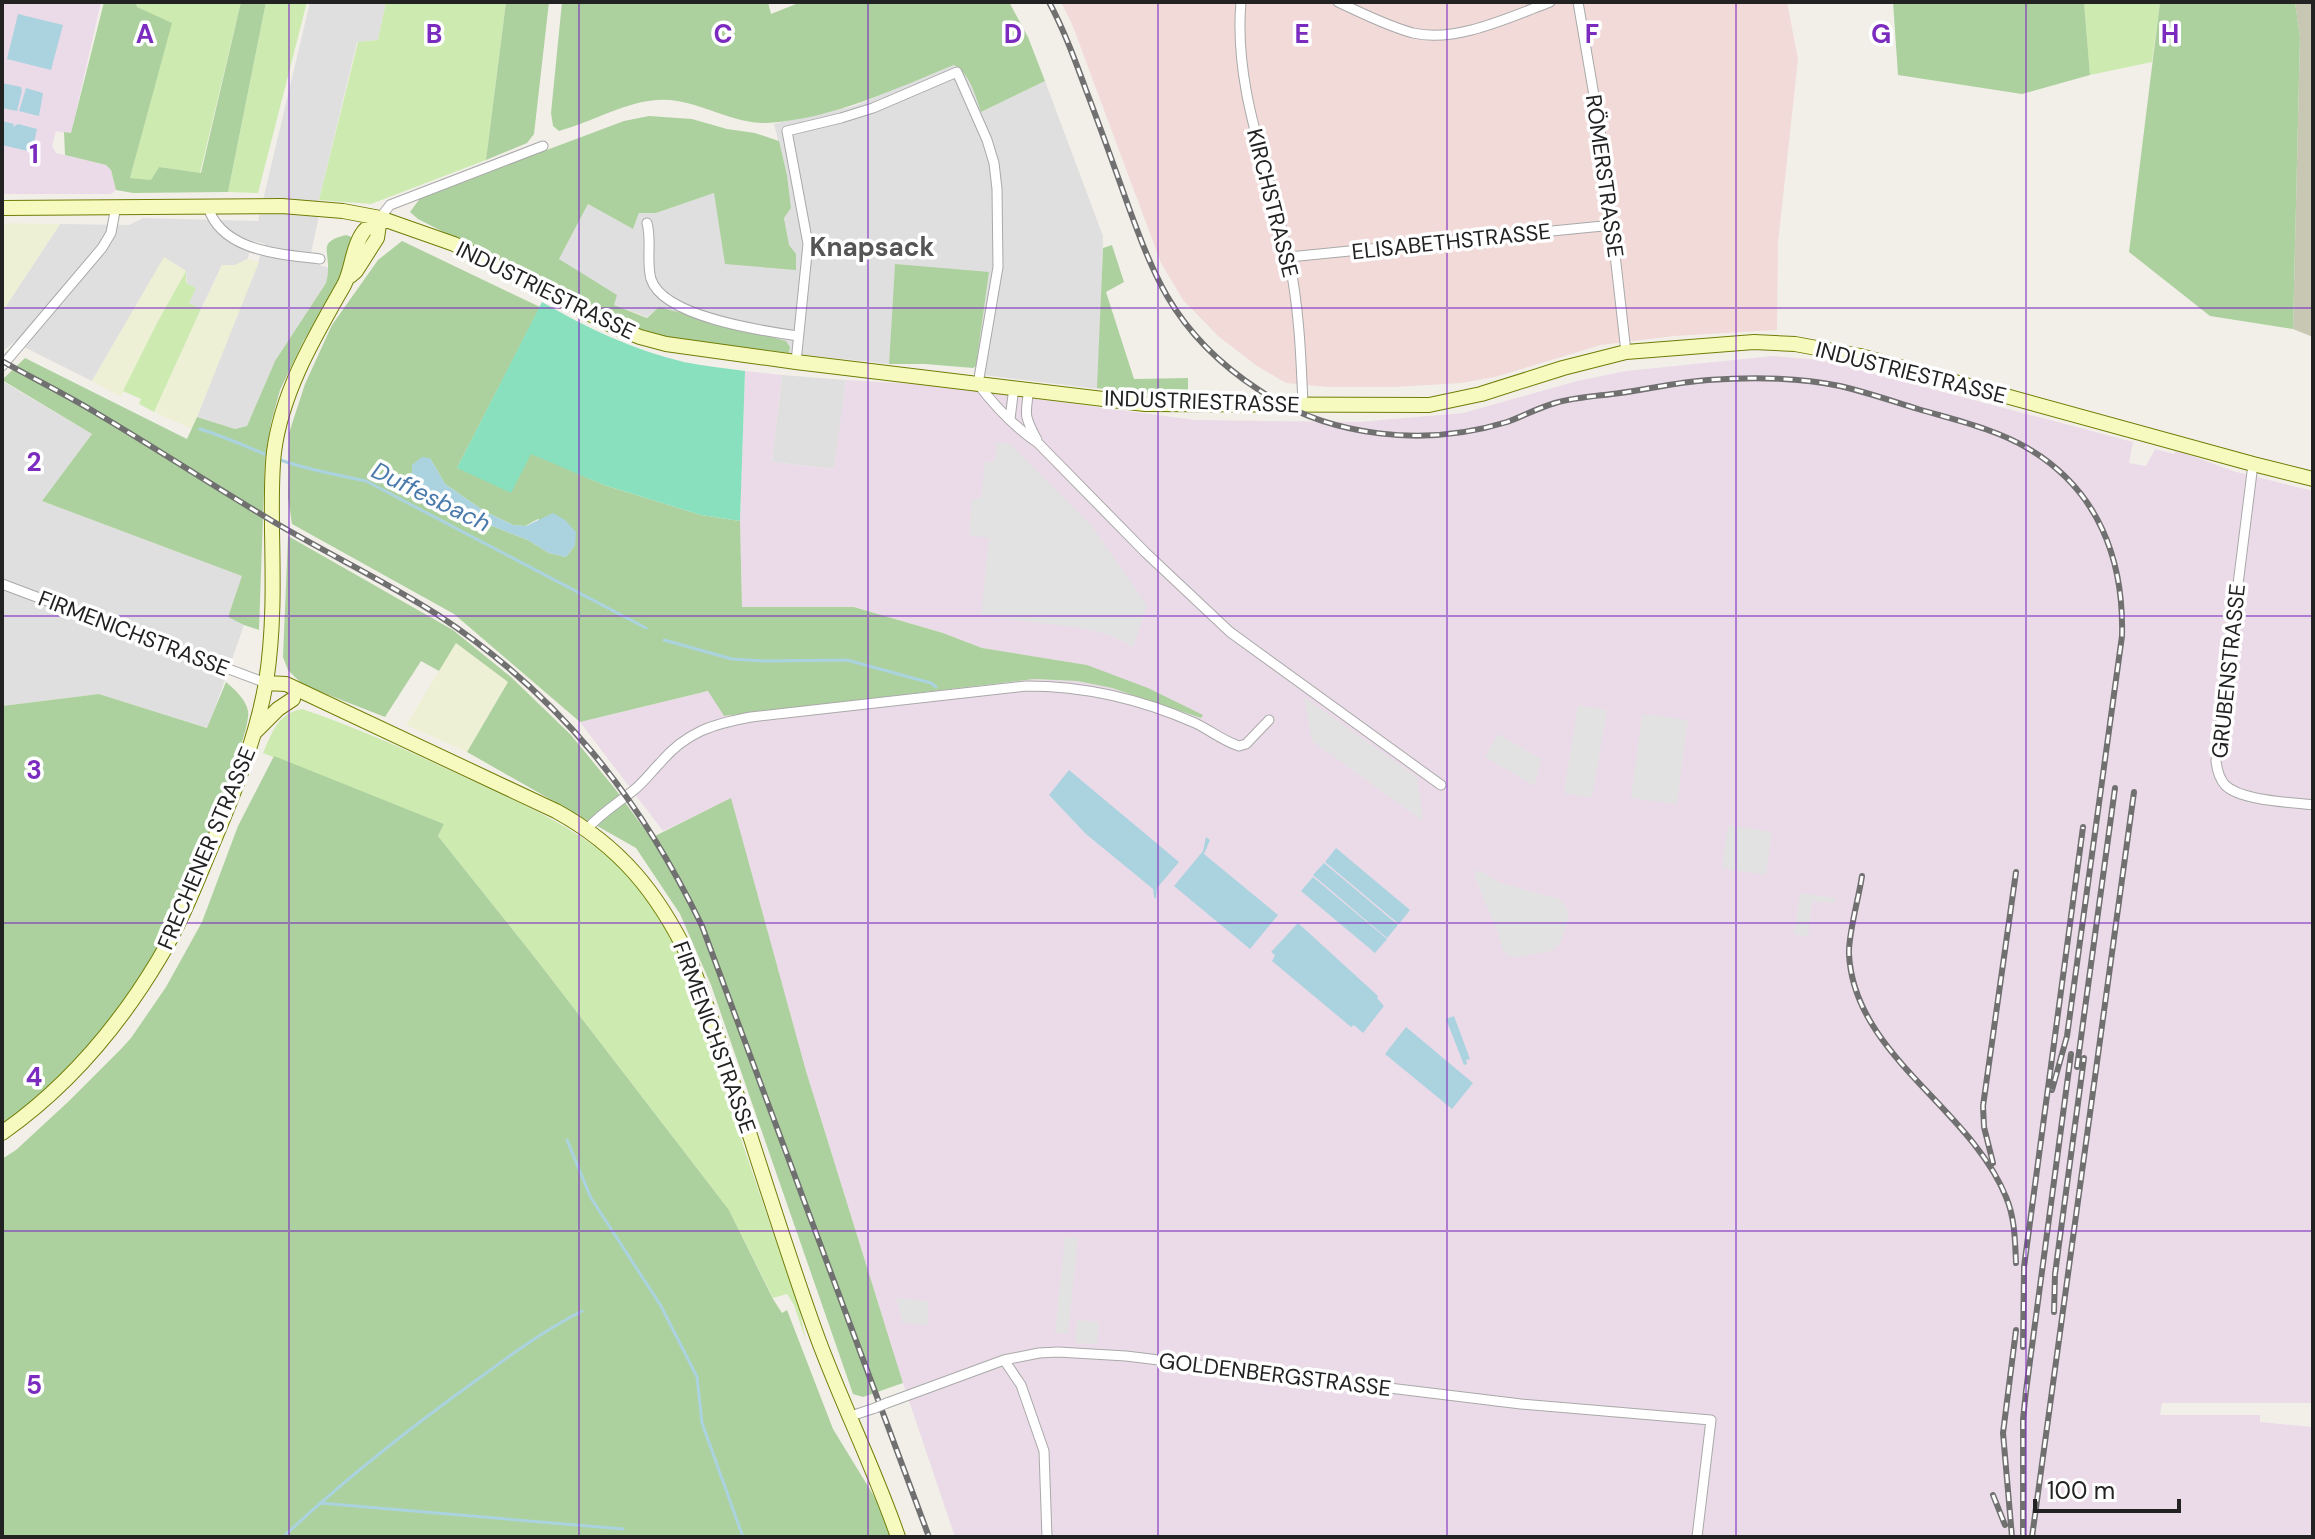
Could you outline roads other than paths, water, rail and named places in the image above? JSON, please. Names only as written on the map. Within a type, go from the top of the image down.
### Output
[{"type":"main road","name":"INDUSTRIESTRASSE","points":[[2,208],[282,206],[343,211],[380,218],[454,244],[615,327],[666,344],[1145,404],[1378,407],[1444,404],[1626,352],[1754,342],[1795,344],[1860,356],[2313,479]]},
{"type":"main road","name":"FRECHENER STRASSE","points":[[2,1133],[55,1090],[84,1061],[147,979],[172,935],[225,814],[254,734],[266,683],[273,594],[272,469],[289,390],[347,279],[362,233],[380,218]]},
{"type":"main road","name":"FIRMENICHSTRASSE","points":[[266,683],[293,699],[332,706]]},
{"type":"main road","name":"FIRMENICHSTRASSE","points":[[266,683],[286,684],[545,805],[587,829],[644,881],[662,907],[689,958],[818,1338],[898,1537]]},
{"type":"main road","points":[[254,734],[278,709],[293,699]]},
{"type":"street","name":"KIRCHSTRASSE","points":[[1241,2],[1242,63],[1248,106],[1289,257],[1298,306],[1303,405]]},
{"type":"street","points":[[1338,2],[1390,26],[1433,35],[1458,33],[1498,22],[1550,2]]},
{"type":"street","name":"RÖMERSTRASSE","points":[[1578,2],[1603,148],[1626,352]]},
{"type":"street","points":[[796,362],[808,244],[787,131],[873,108],[957,72],[987,140],[997,189],[998,267],[978,384],[1146,553],[1230,632],[1441,785]]},
{"type":"street","points":[[380,218],[390,205],[543,146]]},
{"type":"street","points":[[2,366],[102,248],[111,233],[116,206]]},
{"type":"street","points":[[208,207],[214,223],[238,241],[280,254],[320,259]]},
{"type":"street","points":[[647,223],[651,237],[651,278],[657,290],[667,299],[689,311],[717,320],[798,336]]},
{"type":"street","name":"ELISABETHSTRASSE","points":[[1289,257],[1613,225]]},
{"type":"street","points":[[1010,419],[1021,388]]},
{"type":"street","points":[[1021,388],[1026,422],[1038,443]]},
{"type":"street","name":"GRUBENSTRASSE","points":[[2253,464],[2216,761],[2218,775],[2224,784],[2241,795],[2313,805]]},
{"type":"street","name":"FIRMENICHSTRASSE","points":[[2,584],[266,683]]},
{"type":"street","points":[[587,829],[600,814],[649,777],[681,742],[700,730],[751,717],[986,692],[997,688],[1040,686],[1104,692],[1139,702],[1195,723],[1239,746],[1246,744],[1269,720]]},
{"type":"street","name":"GOLDENBERGSTRASSE","points":[[848,1417],[1004,1360],[1039,1353],[1094,1353],[1521,1404],[1711,1420],[1697,1537]]},
{"type":"street","points":[[1004,1360],[1021,1385],[1044,1451],[1047,1537]]},
{"type":"water","points":[[18,14],[63,25],[51,70],[7,59]]},
{"type":"water","points":[[2,83],[21,87],[17,111],[2,108]]},
{"type":"water","points":[[26,88],[43,93],[39,116],[19,111]]},
{"type":"water","points":[[2,121],[14,124],[13,127],[18,124],[37,129],[32,152],[2,145]]},
{"type":"water","points":[[422,457],[430,458],[445,484],[484,511],[513,525],[526,526],[553,513],[576,532],[575,545],[566,557],[549,553],[528,540],[482,522],[412,477],[412,465]]},
{"type":"water","points":[[1069,770],[1179,862],[1157,888],[1156,899],[1153,889],[1086,834],[1049,795]]},
{"type":"water","points":[[1206,837],[1210,840],[1204,854],[1278,915],[1250,949],[1174,886],[1203,851]]},
{"type":"water","points":[[1336,848],[1410,910],[1399,924],[1325,862]]},
{"type":"water","points":[[1324,863],[1398,925],[1387,938],[1313,875]]},
{"type":"water","points":[[1313,877],[1387,939],[1375,953],[1301,891]]},
{"type":"water","points":[[1298,923],[1378,996],[1384,1006],[1363,1033],[1354,1025],[1351,1027],[1272,961],[1275,955],[1271,952]]},
{"type":"water","points":[[1454,1016],[1470,1059],[1464,1065],[1446,1019]]},
{"type":"water","points":[[1406,1027],[1473,1083],[1452,1109],[1385,1054]]},
{"type":"waterway","name":"Duffesbach","points":[[200,429],[267,455]]},
{"type":"waterway","name":"Duffesbach","points":[[278,459],[366,481],[646,628]]},
{"type":"waterway","points":[[664,640],[732,659],[847,660],[936,687]]},
{"type":"waterway","points":[[567,1140],[591,1198],[661,1306],[697,1377],[702,1423],[743,1537]]},
{"type":"waterway","points":[[283,1537],[352,1476],[424,1419],[526,1344],[582,1311]]},
{"type":"waterway","points":[[320,1503],[623,1529]]},
{"type":"railway","points":[[1049,2],[1073,56],[1142,242],[1167,296],[1185,323],[1219,360],[1245,381],[1287,406],[1347,428],[1412,436],[1476,430],[1579,398],[1708,380],[1791,379],[1860,391],[1989,430],[2029,449],[2073,485],[2089,506],[2112,554],[2118,580],[2122,636],[2067,1036],[2052,1090]]},
{"type":"railway","points":[[2,361],[86,407],[274,522],[438,615],[521,679],[592,752],[651,834],[702,926],[929,1537]]},
{"type":"railway","points":[[2077,1067],[2115,788]]},
{"type":"railway","points":[[2032,1537],[2134,792]]},
{"type":"railway","points":[[2023,1347],[2024,1267],[2083,827]]},
{"type":"railway","points":[[1993,1163],[1984,1127],[1983,1106],[2016,872]]},
{"type":"railway","points":[[1862,876],[1849,946],[1856,990],[1871,1022],[1891,1052],[1967,1135],[1989,1165],[2011,1213],[2016,1263]]},
{"type":"railway","points":[[2023,1537],[2023,1419],[2071,1054]]},
{"type":"railway","points":[[2054,1312],[2055,1274],[2084,1058]]},
{"type":"railway","points":[[2012,1537],[2003,1433],[2016,1330]]},
{"type":"railway","points":[[1993,1495],[2005,1525]]},
{"type":"district","name":"Knapsack","points":[[872,247]]}]
